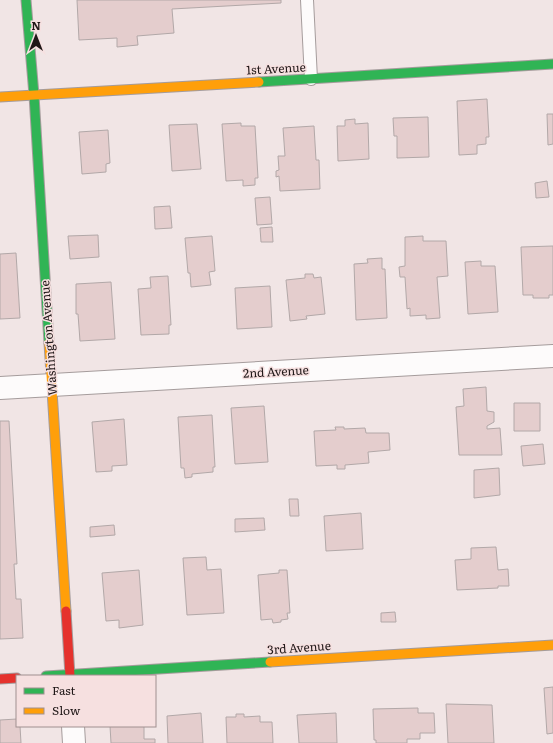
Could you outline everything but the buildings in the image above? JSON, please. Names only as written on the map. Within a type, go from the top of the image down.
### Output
[{"type":"street","name":"Washington Avenue","points":[[26,0],[34,95],[70,675]]},
{"type":"street","name":"1st Avenue","points":[[0,97],[553,64]]},
{"type":"street","name":"2nd Avenue","points":[[0,388],[553,356]]},
{"type":"street","name":"3rd Avenue","points":[[70,675],[553,645]]},
{"type":"street","points":[[0,679],[16,678]]},
{"type":"street","points":[[73,727],[74,743]]},
{"type":"lane","points":[[307,0],[311,79]]},
{"type":"traffic: fast","points":[[26,0],[34,95],[49,343]]},
{"type":"traffic: fast","points":[[259,82],[553,64]]},
{"type":"traffic: fast","points":[[62,675],[270,662]]},
{"type":"traffic: slow","points":[[0,97],[259,82]]},
{"type":"traffic: slow","points":[[49,343],[66,611]]},
{"type":"traffic: slow","points":[[270,662],[553,645]]},
{"type":"traffic: jam","points":[[66,611],[70,675]]},
{"type":"traffic: jam","points":[[0,679],[16,678]]}]
